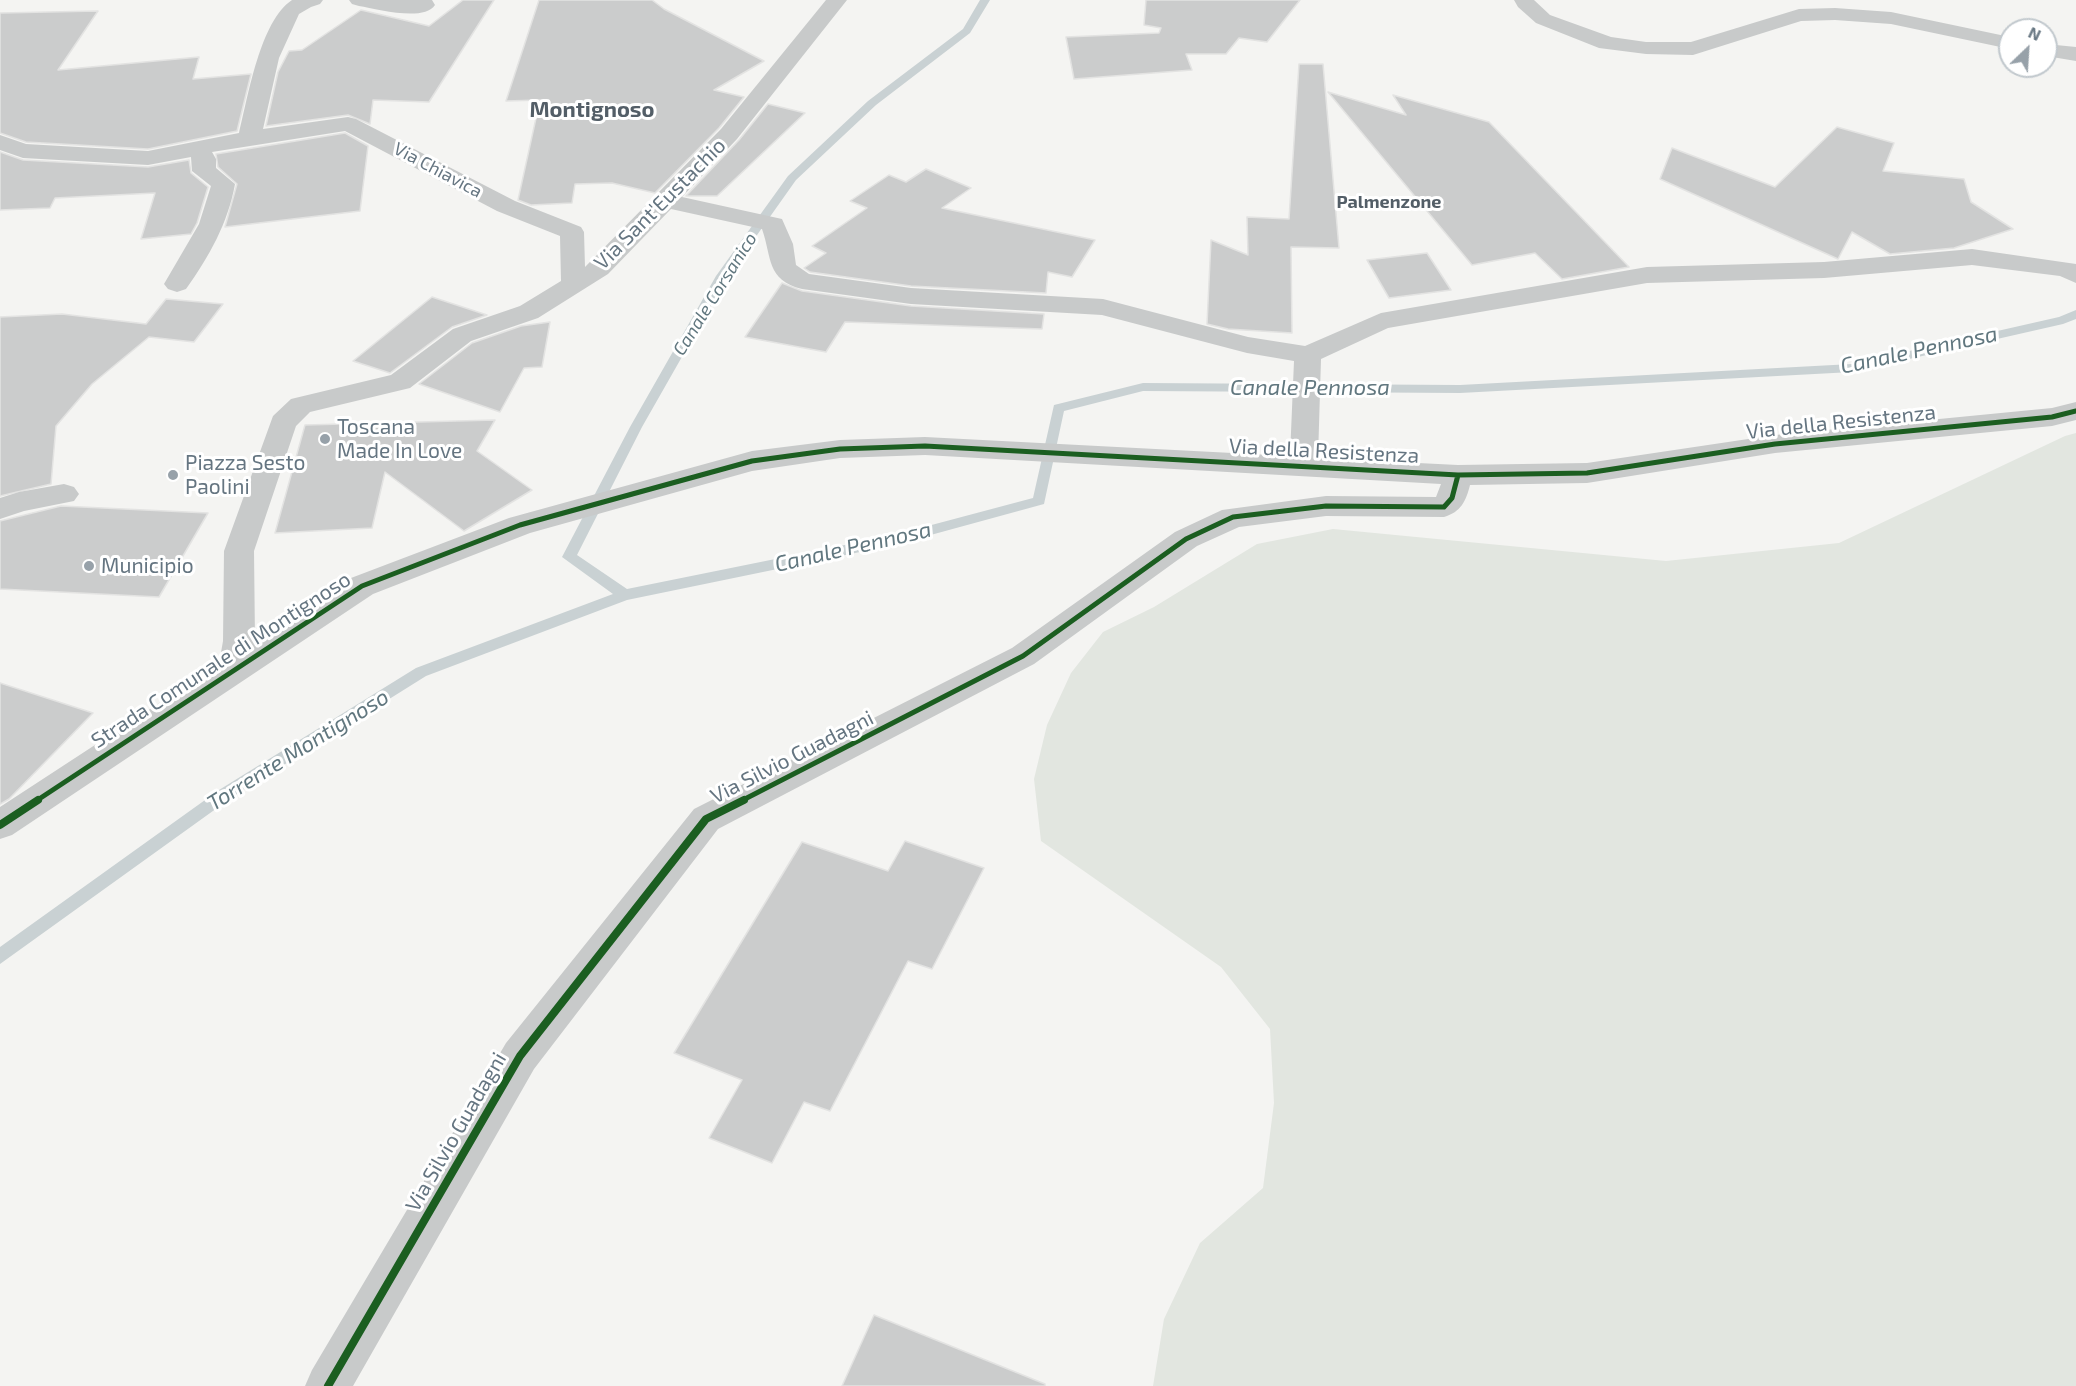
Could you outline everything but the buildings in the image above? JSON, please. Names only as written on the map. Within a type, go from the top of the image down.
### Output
[{"type":"street","points":[[0,142],[23,151],[148,158],[249,138],[268,58],[290,11],[305,1],[313,0]]},
{"type":"street","points":[[359,0],[416,8],[425,5],[421,0]]},
{"type":"street","name":"Via Sant'Eustachio","points":[[234,671],[239,641],[239,551],[283,422],[301,405],[400,382],[462,335],[529,312],[599,269],[729,134],[837,0]]},
{"type":"street","points":[[1524,0],[1543,19],[1607,43],[1646,48],[1693,49],[1799,15],[1836,14],[1891,18],[1998,40]]},
{"type":"street","points":[[2058,52],[2076,54]]},
{"type":"street","name":"Via Chiavica","points":[[249,138],[348,124],[506,206],[572,232],[574,251],[571,274],[573,284]]},
{"type":"street","points":[[177,284],[205,240],[220,207],[223,184],[204,171],[204,159],[198,149]]},
{"type":"street","points":[[664,201],[773,224],[780,244],[784,268],[802,281],[911,296],[1103,307],[1247,345],[1308,355],[1381,321],[1647,275],[1824,270],[1972,257],[2067,269],[2076,275]]},
{"type":"street","points":[[1304,465],[1308,355]]},
{"type":"street","name":"Via della Resistenza","points":[[573,508],[753,461],[840,448],[925,446],[1458,475],[1587,473],[1775,444],[2052,417],[2076,411]]},
{"type":"street","name":"Via Silvio Guadagni","points":[[328,1386],[520,1056],[706,819],[1023,656],[1186,540],[1233,517],[1326,506],[1444,507],[1452,498],[1458,475]]},
{"type":"street","points":[[0,510],[19,502],[64,494]]},
{"type":"street","name":"Strada Comunale di Montignoso","points":[[0,825],[362,585],[520,525],[573,508]]},
{"type":"shaded area","points":[[2076,433],[2076,1386],[1153,1386],[1164,1319],[1200,1243],[1263,1188],[1274,1103],[1270,1029],[1221,967],[1041,841],[1034,779],[1047,725],[1071,673],[1103,632],[1154,607],[1257,544],[1333,529],[1666,561],[1839,543],[2065,436]]},
{"type":"waterway","name":"Canale Corsanico","points":[[625,595],[569,557],[636,427],[722,276],[792,178],[872,103],[967,31],[985,0]]},
{"type":"waterway","name":"Canale Pennosa","points":[[625,595],[894,540],[1039,501],[1058,408],[1143,387],[1460,389],[1852,368],[2063,320],[2076,314]]},
{"type":"waterway","name":"Torrente Montignoso","points":[[0,957],[225,794],[421,672],[625,595]]},
{"type":"cycle path","points":[[0,825],[362,586],[520,525],[752,461],[840,449],[925,446],[1458,475],[1587,473],[1775,444],[2052,417],[2076,411]]},
{"type":"cycle path","points":[[328,1386],[520,1056],[706,819],[1023,656],[1186,539],[1233,517],[1326,506],[1444,507],[1452,498],[1458,475]]},
{"type":"place","name":"Toscana Made In Love","points":[[325,439]]},
{"type":"place","name":"Piazza Sesto Paolini","points":[[173,475]]},
{"type":"place","name":"Municipio","points":[[89,566]]},
{"type":"district","name":"Montignoso","points":[[592,110]]},
{"type":"district","name":"Palmenzone","points":[[1389,202]]}]
